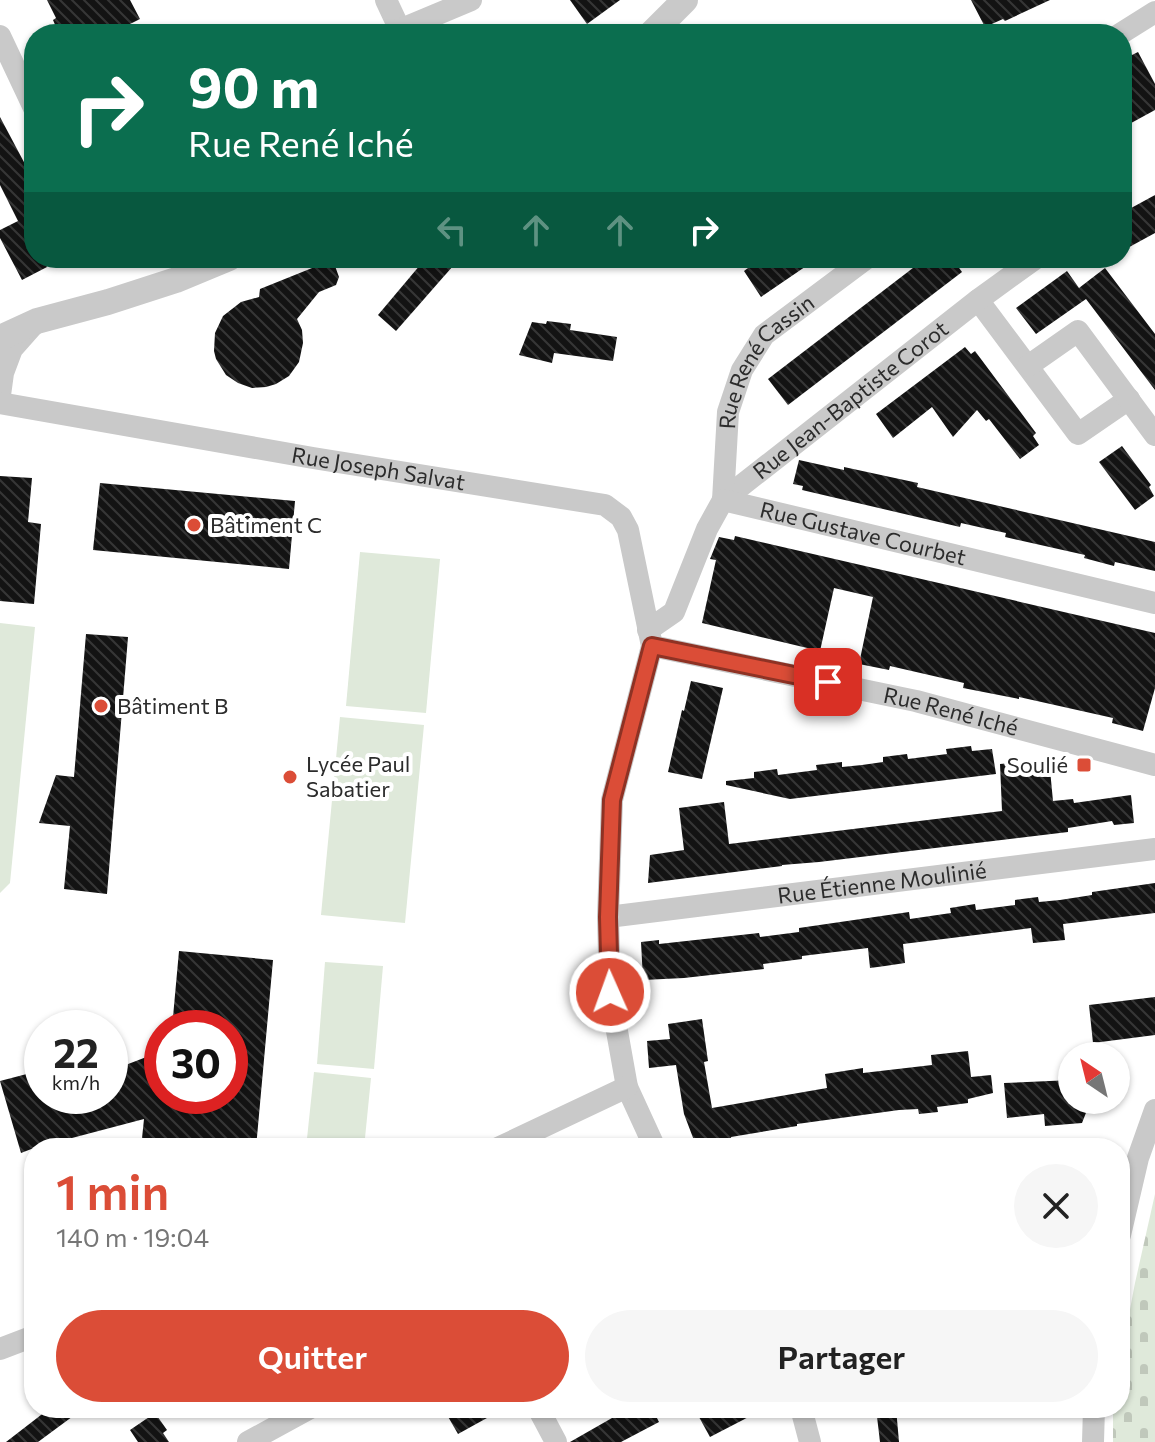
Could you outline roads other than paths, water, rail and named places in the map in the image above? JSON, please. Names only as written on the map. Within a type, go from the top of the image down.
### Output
[{"type":"street","points":[[386,0],[393,24]]},
{"type":"street","points":[[414,24],[471,0]]},
{"type":"street","points":[[661,24],[685,0]]},
{"type":"street","points":[[1132,26],[1155,12]]},
{"type":"street","points":[[0,36],[24,87]]},
{"type":"street","points":[[0,338],[37,321],[162,285],[204,268]]},
{"type":"street","name":"Rue René Cassin","points":[[723,500],[728,412],[742,370],[764,335],[854,268]]},
{"type":"street","name":"Rue Jean-Baptiste Corot","points":[[723,500],[1016,268]]},
{"type":"street","points":[[978,300],[1078,434],[1129,399]]},
{"type":"street","points":[[0,318],[37,321]]},
{"type":"street","points":[[0,395],[3,373],[12,349],[37,321]]},
{"type":"street","points":[[1028,366],[1078,331],[1155,435]]},
{"type":"street","name":"Rue Joseph Salvat","points":[[0,403],[605,505],[621,517],[628,530],[650,638]]},
{"type":"street","points":[[650,1138],[627,1087],[610,992],[608,917],[612,800],[650,638],[674,612],[707,529],[723,500]]},
{"type":"street","name":"Rue Gustave Courbet","points":[[723,500],[1155,603]]},
{"type":"street","name":"Rue René Iché","points":[[650,638],[916,701],[1155,765]]},
{"type":"street","name":"Rue Étienne Moulinié","points":[[608,917],[1155,849]]},
{"type":"street","points":[[519,1138],[627,1087]]},
{"type":"street","points":[[1130,1156],[1155,1110]]},
{"type":"street","points":[[0,1349],[24,1340]]},
{"type":"street","points":[[248,1442],[292,1418]]},
{"type":"street","points":[[543,1418],[556,1442]]},
{"type":"street","points":[[804,1418],[810,1442]]},
{"type":"street","points":[[1093,1442],[1094,1418]]},
{"type":"place","name":"Bâtiment C","points":[[194,525]]},
{"type":"place","name":"Bâtiment B","points":[[101,706]]},
{"type":"place","name":"Soulié","points":[[1084,765]]},
{"type":"place","name":"Lycée Paul Sabatier","points":[[290,777]]}]
